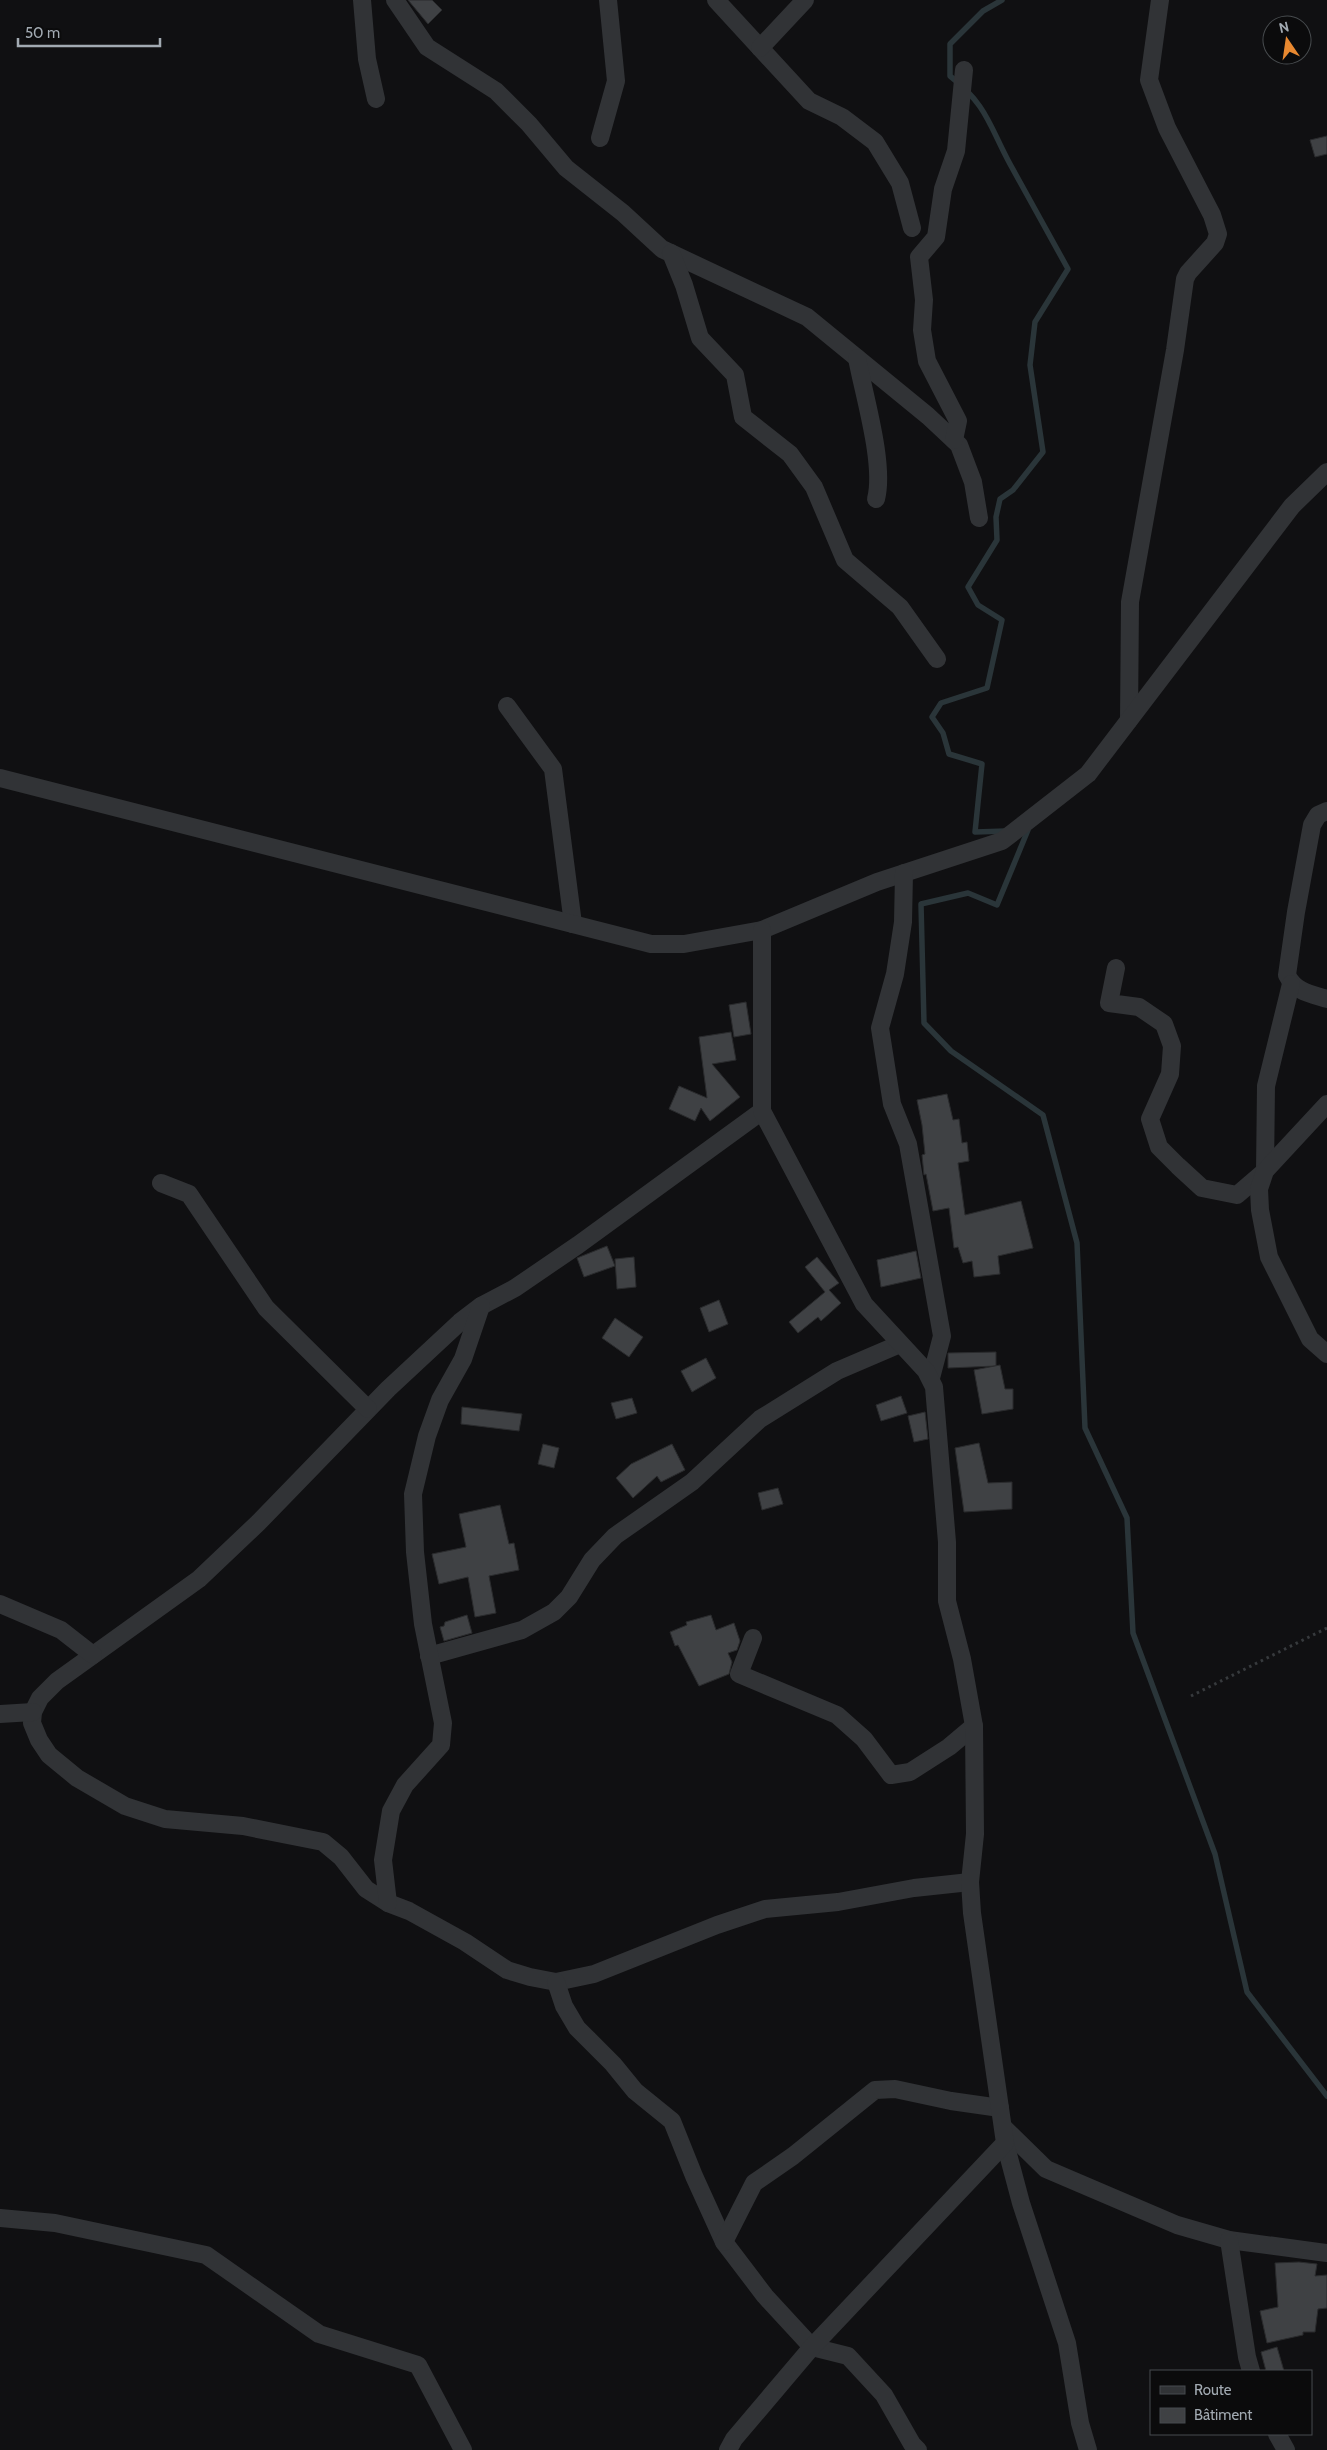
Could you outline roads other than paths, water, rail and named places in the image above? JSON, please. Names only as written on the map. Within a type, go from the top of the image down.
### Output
[{"type":"street","points":[[362,0],[367,59],[376,99]]},
{"type":"street","points":[[395,0],[427,47],[496,91],[529,124],[566,168],[624,213],[662,249],[807,317],[954,440],[959,445],[973,482],[979,518]]},
{"type":"street","points":[[600,138],[616,81],[608,0]]},
{"type":"street","points":[[716,0],[810,100],[842,117],[875,142],[900,183],[912,228]]},
{"type":"street","points":[[760,48],[805,0]]},
{"type":"street","points":[[1129,720],[1130,602],[1175,350],[1185,279],[1188,273],[1215,243],[1218,234],[1212,215],[1167,128],[1148,80],[1160,0]]},
{"type":"street","points":[[954,440],[958,421],[927,361],[922,330],[924,300],[919,257],[936,237],[944,190],[956,151],[964,70]]},
{"type":"street","points":[[671,253],[684,284],[700,338],[734,375],[743,417],[790,454],[814,487],[845,560],[900,607],[937,659]]},
{"type":"street","points":[[857,358],[875,447],[879,487],[876,499]]},
{"type":"street","points":[[0,778],[651,944],[684,944],[762,930],[877,882],[1002,841],[1088,774],[1292,506],[1327,472]]},
{"type":"street","points":[[508,706],[553,769],[573,924]]},
{"type":"street","points":[[1327,811],[1318,815],[1312,825],[1293,930],[1287,976],[1291,984],[1298,990],[1327,998]]},
{"type":"street","points":[[904,873],[903,922],[896,974],[880,1028],[892,1104],[908,1144],[942,1336],[931,1378],[939,1427],[947,1542],[947,1601],[962,1659],[974,1726],[976,1834],[970,1882],[972,1913],[1004,2135],[1020,2204],[1067,2343],[1080,2423],[1088,2450]]},
{"type":"street","points":[[762,930],[762,1111],[864,1304],[931,1378]]},
{"type":"street","points":[[1116,968],[1109,1003],[1139,1007],[1164,1024],[1172,1046],[1170,1074],[1150,1120],[1160,1147],[1202,1188],[1237,1195],[1265,1171],[1327,1104]]},
{"type":"street","points":[[1291,984],[1266,1086],[1265,1171],[1259,1189],[1260,1210],[1269,1256],[1310,1339],[1327,1354]]},
{"type":"street","points":[[762,1111],[578,1245],[515,1288],[481,1306],[460,1322],[368,1409],[258,1523],[199,1579],[93,1655],[40,1698],[33,1712],[32,1723],[39,1740],[49,1754],[76,1778],[125,1806],[165,1819],[243,1826],[323,1842],[341,1857],[366,1889],[388,1903],[409,1911],[465,1942],[507,1970],[556,1982],[594,1974],[717,1925],[765,1909],[838,1902],[914,1888],[970,1882]]},
{"type":"street","points":[[161,1183],[189,1194],[266,1308],[368,1409]]},
{"type":"street","points":[[388,1903],[383,1860],[392,1812],[405,1785],[441,1745],[443,1723],[423,1624],[415,1552],[413,1494],[427,1436],[440,1400],[463,1359],[481,1306]]},
{"type":"street","points":[[429,1656],[522,1630],[554,1612],[569,1597],[592,1560],[615,1536],[692,1482],[760,1419],[837,1371],[900,1344]]},
{"type":"street","points":[[0,1604],[61,1630],[93,1655]]},
{"type":"street","points":[[753,1638],[738,1674],[836,1715],[864,1739],[891,1775],[910,1772],[949,1747],[974,1726]]},
{"type":"street","points":[[0,1714],[33,1712]]},
{"type":"street","points":[[556,1982],[564,2006],[577,2028],[613,2064],[635,2091],[672,2121],[686,2158],[724,2242],[766,2296],[812,2347],[848,2356],[884,2395],[912,2444],[918,2450]]},
{"type":"street","points":[[724,2242],[754,2183],[793,2156],[875,2090],[895,2089],[951,2101],[1000,2108]]},
{"type":"street","points":[[1004,2135],[1046,2169],[1177,2226],[1229,2240],[1327,2253]]},
{"type":"street","points":[[728,2450],[734,2439],[812,2347],[1004,2135]]},
{"type":"street","points":[[0,2218],[55,2223],[206,2255],[319,2334],[418,2364],[463,2450]]},
{"type":"street","points":[[1229,2240],[1246,2357],[1252,2370]]},
{"type":"street","points":[[1278,2435],[1286,2450]]},
{"type":"waterway","points":[[1002,0],[983,11],[950,44],[950,76],[980,106],[1068,269],[1035,322],[1030,365],[1043,452],[1013,490],[1000,499],[996,517],[997,540],[968,587],[978,605],[1002,620],[987,688],[941,703],[932,717],[943,733],[949,754],[982,764],[975,832],[1006,831]]},
{"type":"waterway","points":[[1023,830],[1028,830],[997,905],[968,893],[921,904],[924,1023],[951,1051],[1043,1115],[1077,1243],[1085,1428],[1127,1518],[1133,1633],[1215,1854],[1247,1992],[1327,2096]]}]
